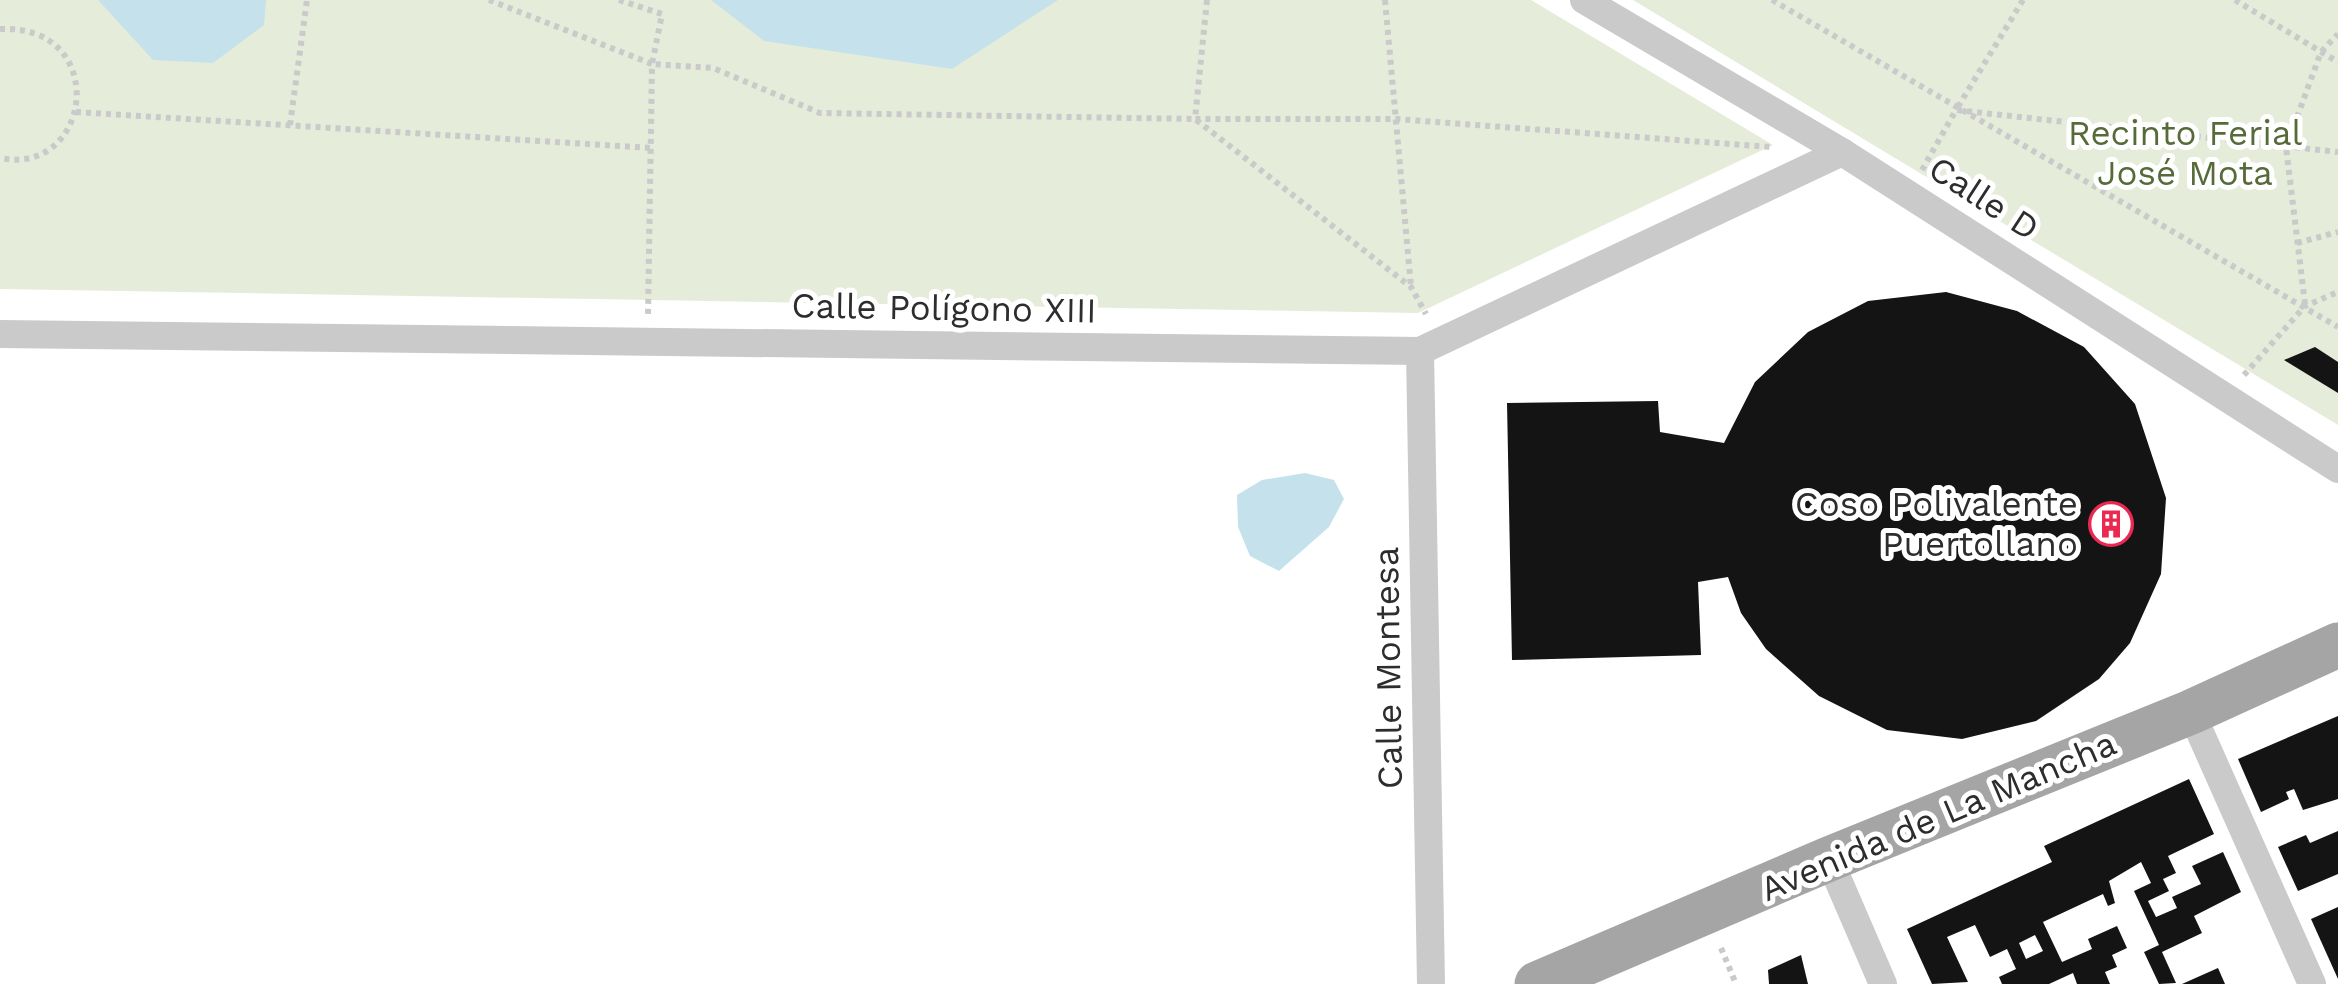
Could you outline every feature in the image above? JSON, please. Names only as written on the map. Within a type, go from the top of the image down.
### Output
[{"type":"main road","name":"Avenida de La Mancha","points":[[1537,984],[1829,858],[2191,712],[2338,646]]},
{"type":"street","name":"Calle D","points":[[1584,0],[1842,152],[2338,469]]},
{"type":"street","name":"Calle Polígono XIII","points":[[0,334],[1431,346],[1842,152]]},
{"type":"street","name":"Calle Montesa","points":[[1431,346],[1431,984]]},
{"type":"street","points":[[2191,712],[2312,984]]},
{"type":"street","points":[[1829,858],[1883,984]]},
{"type":"path","points":[[290,125],[308,0]]},
{"type":"path","points":[[489,0],[652,64],[712,68],[820,114],[1396,119],[1842,152]]},
{"type":"path","points":[[618,0],[662,14],[652,64],[648,342]]},
{"type":"path","points":[[1195,119],[1207,0]]},
{"type":"path","points":[[1385,0],[1411,286],[1431,346]]},
{"type":"path","points":[[1772,0],[1956,110],[2338,327]]},
{"type":"path","points":[[1908,194],[2023,0]]},
{"type":"path","points":[[2235,0],[2338,62]]},
{"type":"path","points":[[0,30],[21,28],[42,35],[60,49],[76,78],[76,112],[66,133],[50,149],[30,158],[0,158]]},
{"type":"path","points":[[2305,306],[2286,147],[2321,52],[2338,34]]},
{"type":"path","points":[[1956,110],[2338,152]]},
{"type":"path","points":[[76,112],[651,148]]},
{"type":"path","points":[[1195,119],[1411,286]]},
{"type":"path","points":[[2298,242],[2338,232]]},
{"type":"path","points":[[2230,400],[2246,370],[2305,306],[2338,292]]},
{"type":"green space","points":[[0,0],[1531,0],[1773,145],[1418,313],[0,289]]},
{"type":"green space","name":"Recinto Ferial José Mota","points":[[1633,0],[2338,0],[2338,425],[2247,370]]},
{"type":"water","points":[[98,0],[266,0],[264,25],[213,63],[153,60]]},
{"type":"water","points":[[711,0],[1058,0],[952,69],[764,41]]},
{"type":"water","points":[[1305,473],[1334,480],[1344,499],[1329,527],[1279,571],[1250,556],[1238,527],[1237,495],[1262,480]]},
{"type":"building","points":[[1946,292],[2017,311],[2084,347],[2135,404],[2166,498],[2161,574],[2130,643],[2099,679],[2036,721],[1962,739],[1887,730],[1819,696],[1766,649],[1741,613],[1728,577],[1698,582],[1701,655],[1512,660],[1507,403],[1658,401],[1660,432],[1724,443],[1755,382],[1808,332],[1868,301]]},
{"type":"building","points":[[2315,347],[2338,362],[2338,393],[2284,360]]},
{"type":"building","points":[[2338,716],[2338,799],[2303,810],[2294,789],[2286,792],[2289,799],[2261,812],[2238,759]]},
{"type":"building","points":[[2189,779],[2214,834],[2168,856],[2176,873],[2163,879],[2169,891],[2148,901],[2156,917],[2177,908],[2172,897],[2201,884],[2192,866],[2223,852],[2241,892],[2194,916],[2202,933],[2162,952],[2176,983],[2159,984],[2144,952],[2159,945],[2134,891],[2151,883],[2141,862],[2109,881],[2115,903],[2108,906],[2103,894],[2043,922],[2062,962],[2092,949],[2088,939],[2117,926],[2127,948],[2112,955],[2117,967],[2105,972],[2110,984],[2077,984],[2073,973],[2049,984],[2002,984],[1999,977],[2016,969],[2007,949],[1990,957],[1975,925],[1947,937],[1968,982],[1932,984],[1907,929],[2052,862],[2044,846]],"holes":[[[2035,935],[2043,951],[2026,959],[2019,943]]]},
{"type":"building","points":[[2338,831],[2338,874],[2298,891],[2278,847],[2306,835],[2310,843]]},
{"type":"building","points":[[2338,907],[2338,979],[2311,919]]},
{"type":"building","points":[[1801,955],[1808,984],[1769,984],[1768,970]]},
{"type":"building","points":[[2218,968],[2225,984],[2182,984]]},
{"type":"place","name":"Coso Polivalente Puertollano","points":[[2111,524]]}]
